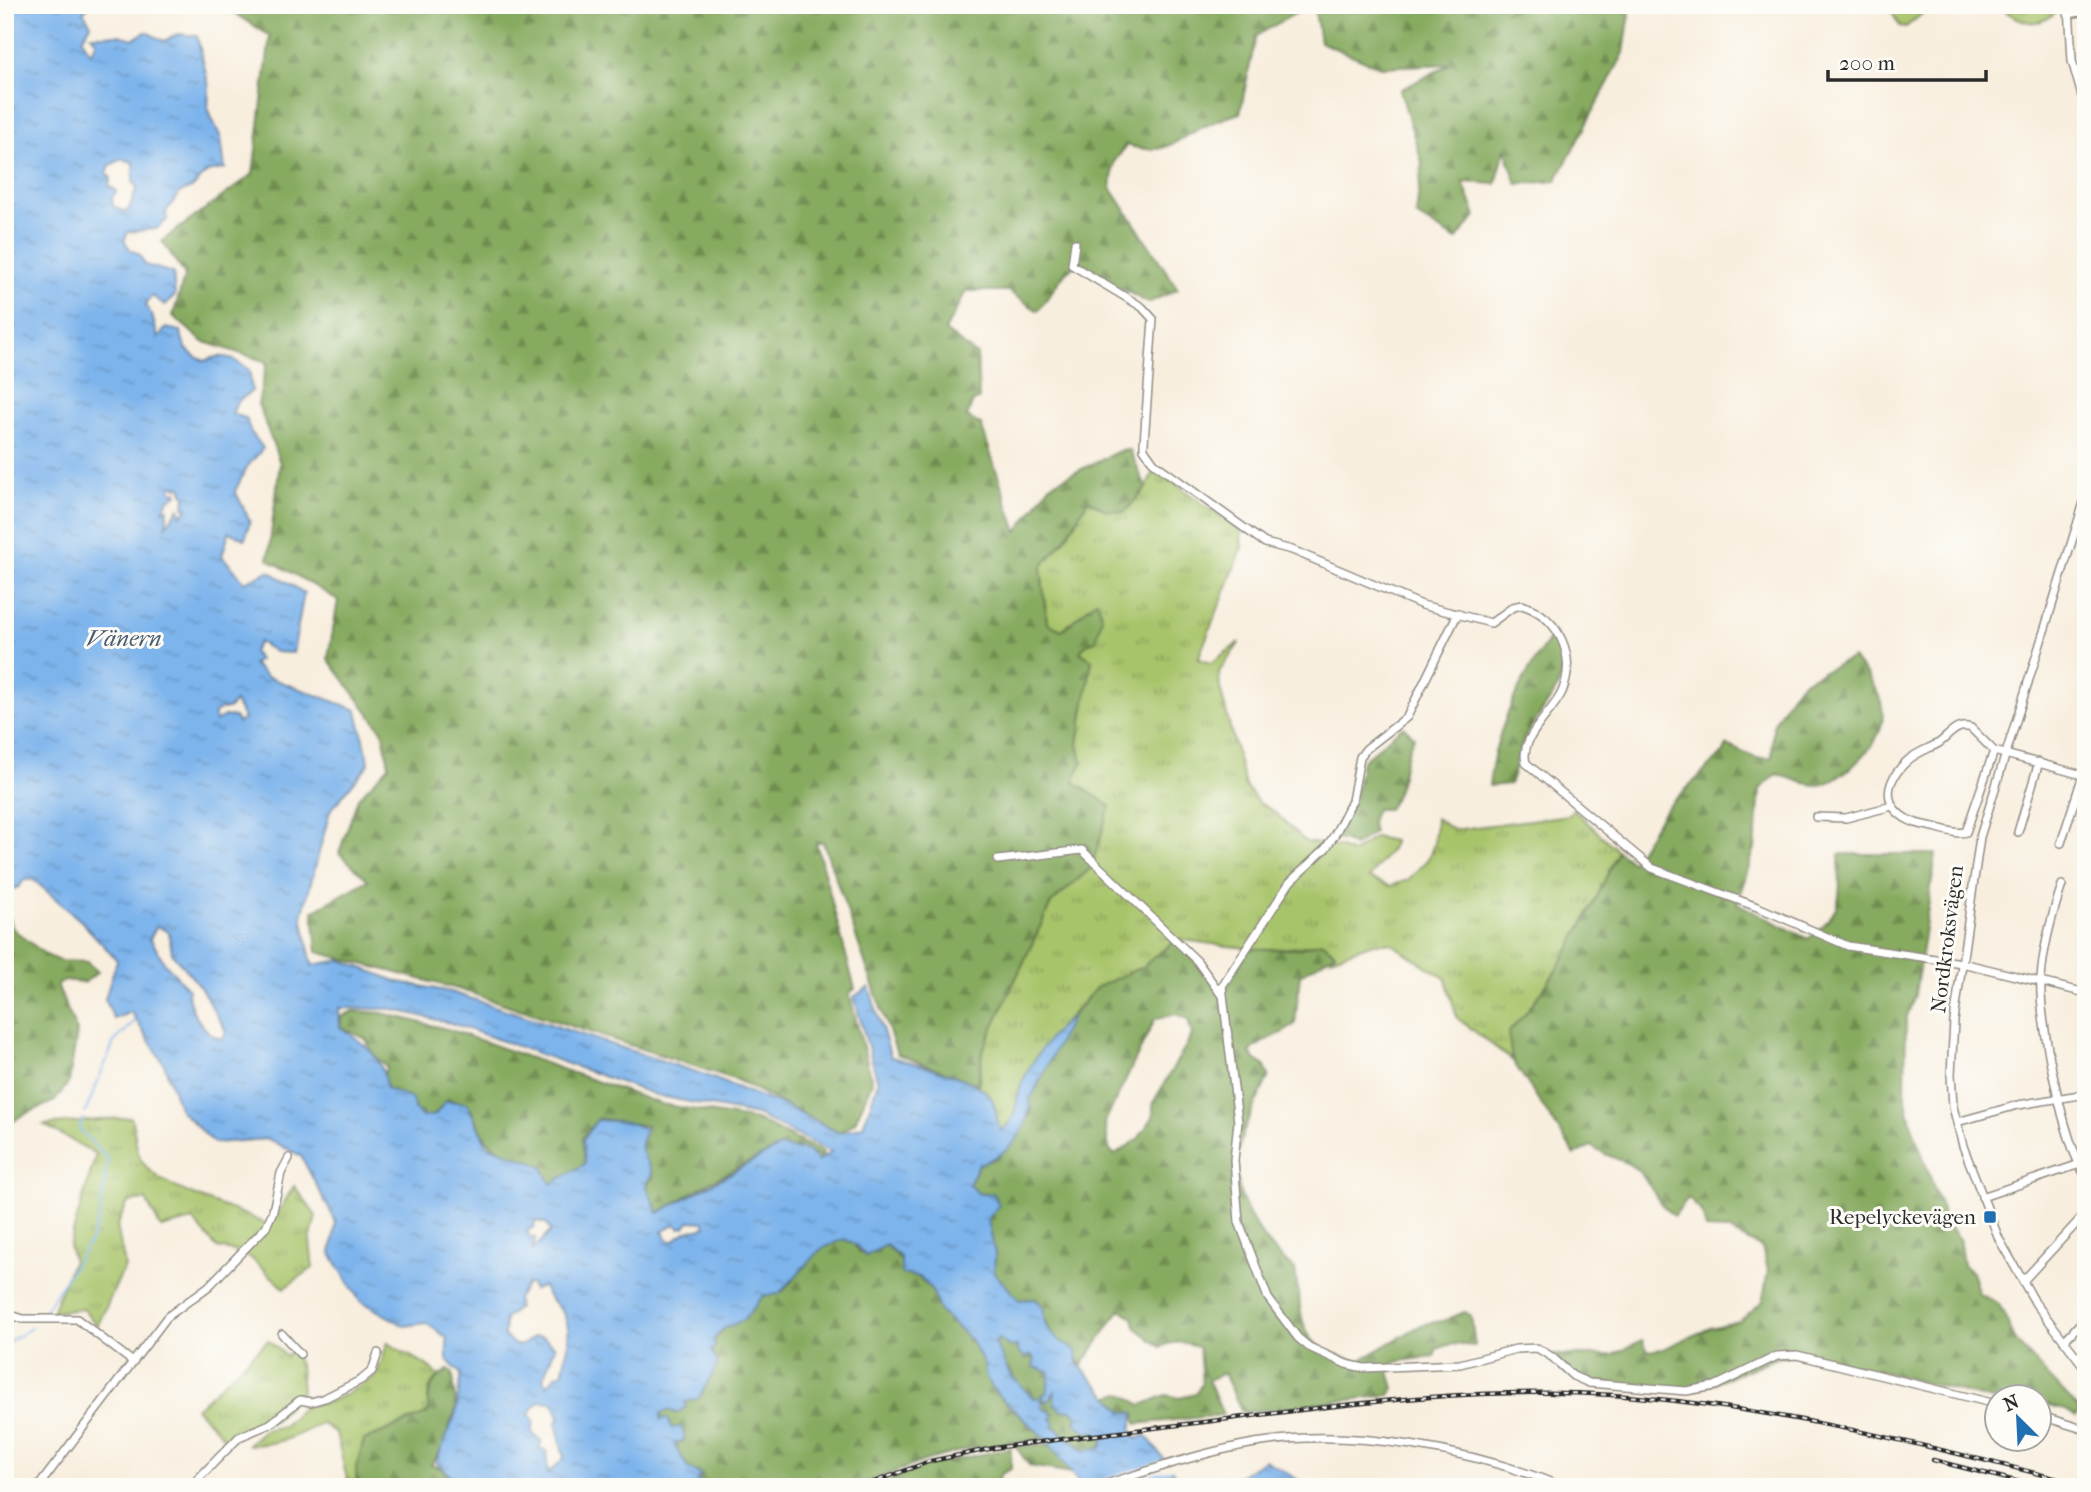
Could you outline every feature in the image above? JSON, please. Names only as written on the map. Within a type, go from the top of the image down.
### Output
[{"type":"street","points":[[2069,5],[2072,61],[2086,110]]},
{"type":"street","points":[[2068,14],[2086,11]]},
{"type":"street","points":[[1075,243],[1072,265],[1142,307],[1153,319],[1144,450],[1154,463],[1265,543],[1292,551],[1422,605],[1492,623],[1513,607],[1522,605],[1552,622],[1560,632],[1565,657],[1563,688],[1528,741],[1524,754],[1526,763],[1643,864],[1760,908],[1830,941],[1862,950],[1962,963],[2086,993]]},
{"type":"street","name":"Nordkroksvägen","points":[[2086,496],[1978,847],[1951,1065],[1957,1122],[1999,1239],[2023,1281],[2086,1368]]},
{"type":"street","points":[[1458,613],[1407,717],[1366,749],[1360,757],[1352,800],[1335,834],[1290,882],[1228,973],[1221,994],[1238,1122],[1234,1160],[1239,1222],[1268,1298],[1298,1338],[1309,1347],[1346,1364],[1364,1368],[1460,1364],[1516,1349],[1537,1348],[1584,1381],[1686,1391],[1715,1386],[1786,1354],[1846,1365],[1982,1400]]},
{"type":"street","points":[[1994,751],[1966,832],[1913,824],[1898,815],[1892,806],[1892,786],[1906,761],[1958,728],[1971,729],[1994,751],[2084,776],[2061,844]]},
{"type":"street","points":[[2018,832],[2039,762]]},
{"type":"street","points":[[1816,817],[1846,818],[1892,806]]},
{"type":"street","points":[[998,860],[1082,850],[1196,961],[1221,994]]},
{"type":"street","points":[[2062,885],[2047,937],[2040,982],[2044,1023],[2060,1098],[2086,1176]]},
{"type":"street","points":[[1957,1122],[2086,1094]]},
{"type":"street","points":[[38,1487],[172,1311],[209,1286],[266,1227],[274,1211],[281,1172],[289,1158]]},
{"type":"street","points":[[1982,1197],[2082,1163]]},
{"type":"street","points":[[2023,1281],[2086,1213]]},
{"type":"street","points":[[5,1313],[23,1319],[77,1319],[134,1362]]},
{"type":"street","points":[[2064,1341],[2086,1317]]},
{"type":"street","points":[[282,1334],[300,1354]]},
{"type":"street","points":[[190,1487],[239,1437],[270,1424],[299,1400],[311,1402],[325,1398],[361,1380],[372,1371],[378,1353]]},
{"type":"street","points":[[2052,1419],[2086,1430]]},
{"type":"street","points":[[1097,1487],[1256,1442],[1337,1439],[1434,1448],[1468,1455],[1563,1487]]},
{"type":"green space","points":[[222,5],[1310,5],[1256,36],[1240,113],[1159,149],[1127,145],[1114,162],[1111,188],[1178,289],[1148,303],[1076,264],[1065,273],[1038,311],[1008,291],[966,291],[945,331],[977,355],[979,399],[972,403],[967,417],[981,425],[1017,532],[1051,484],[1119,451],[1130,450],[1146,488],[1125,512],[1106,510],[1088,500],[1066,538],[1041,567],[1047,623],[1062,630],[1097,600],[1102,618],[1096,641],[1085,645],[1080,652],[1092,660],[1078,744],[1082,762],[1074,782],[1110,806],[1091,868],[1051,903],[984,1047],[977,1084],[897,1054],[823,842],[816,842],[855,989],[849,993],[872,1082],[855,1122],[839,1133],[737,1080],[458,989],[317,952],[313,911],[368,880],[339,853],[358,798],[389,766],[383,732],[328,659],[338,600],[268,559],[280,463],[258,404],[267,362],[202,341],[173,316],[185,275],[162,241],[253,174],[270,36]]},
{"type":"green space","points":[[1314,5],[1631,5],[1624,53],[1556,181],[1517,184],[1505,149],[1496,184],[1463,182],[1476,216],[1456,240],[1416,215],[1422,163],[1400,90],[1450,64],[1380,67],[1320,42]]},
{"type":"green space","points":[[1887,5],[1933,5],[1906,27],[1900,26]]},
{"type":"green space","points":[[1999,5],[2062,5],[2047,19],[2031,22],[2015,17]]},
{"type":"green space","points":[[1155,469],[1241,531],[1242,549],[1198,659],[1211,663],[1240,642],[1219,672],[1220,688],[1245,786],[1259,803],[1272,810],[1306,842],[1339,847],[1352,853],[1375,837],[1393,841],[1391,849],[1369,878],[1390,886],[1408,880],[1428,859],[1434,844],[1436,818],[1453,830],[1569,815],[1573,809],[1618,851],[1571,947],[1542,991],[1509,1033],[1512,1060],[1457,1018],[1446,979],[1390,943],[1373,943],[1331,958],[1335,952],[1322,942],[1268,949],[1177,939],[1142,967],[1097,987],[1052,1036],[1023,1081],[1014,1120],[1003,1131],[999,1129],[991,1101],[978,1088],[984,1047],[1051,903],[1091,868],[1073,782],[1082,762],[1078,744],[1092,660],[1080,652],[1085,645],[1047,623],[1041,567],[1066,538],[1088,500],[1106,510],[1146,488]]},
{"type":"green space","points":[[1554,632],[1563,663],[1557,687],[1524,740],[1510,784],[1489,786],[1497,745],[1511,705]]},
{"type":"green space","points":[[1852,658],[1879,697],[1882,723],[1878,736],[1869,749],[1839,777],[1819,785],[1777,774],[1760,789],[1755,848],[1737,903],[1808,939],[1829,920],[1838,902],[1839,854],[1936,854],[1915,995],[1906,1019],[1905,1095],[1911,1123],[1947,1224],[1959,1238],[1963,1265],[1972,1272],[1979,1294],[1999,1304],[2017,1343],[2080,1410],[2076,1417],[2066,1410],[2052,1407],[2052,1384],[1982,1384],[1982,1397],[1813,1354],[1786,1356],[1719,1382],[1681,1389],[1644,1388],[1594,1381],[1574,1374],[1554,1355],[1614,1355],[1642,1340],[1648,1351],[1663,1349],[1710,1328],[1740,1321],[1763,1301],[1768,1270],[1762,1248],[1728,1230],[1706,1229],[1702,1212],[1688,1198],[1674,1216],[1662,1205],[1642,1175],[1626,1163],[1591,1146],[1575,1155],[1512,1060],[1508,1033],[1557,970],[1618,851],[1632,862],[1665,810],[1724,752],[1727,745],[1755,758],[1772,758],[1773,725],[1792,693],[1805,680]]},
{"type":"green space","points":[[1403,726],[1414,737],[1393,801],[1388,809],[1376,809],[1371,821],[1374,832],[1354,846],[1343,840],[1333,840],[1355,799],[1362,761]]},
{"type":"green space","points":[[5,906],[13,929],[46,955],[60,961],[87,962],[98,972],[84,983],[66,980],[57,985],[77,1032],[69,1082],[55,1101],[21,1116],[5,1128]]},
{"type":"green space","points":[[1177,939],[1205,966],[1214,984],[1224,992],[1249,949],[1298,949],[1322,942],[1335,953],[1300,975],[1295,1024],[1250,1052],[1264,1065],[1269,1076],[1249,1118],[1238,1151],[1237,1178],[1241,1194],[1263,1236],[1295,1270],[1306,1331],[1323,1349],[1359,1361],[1423,1324],[1443,1321],[1465,1312],[1471,1316],[1475,1346],[1452,1344],[1436,1349],[1435,1356],[1394,1362],[1389,1372],[1394,1388],[1390,1395],[1247,1412],[1242,1412],[1224,1373],[1208,1380],[1223,1415],[1137,1424],[1135,1413],[1123,1413],[1109,1396],[1121,1393],[1142,1405],[1166,1395],[1179,1398],[1196,1394],[1202,1383],[1199,1348],[1180,1343],[1161,1347],[1136,1328],[1133,1318],[1120,1309],[1081,1367],[1076,1351],[1052,1336],[1036,1299],[1019,1300],[994,1273],[995,1255],[988,1219],[993,1212],[969,1185],[979,1164],[998,1158],[1030,1115],[1030,1100],[1072,1016],[1097,987],[1142,967]],"holes":[[[1176,1014],[1188,1019],[1192,1035],[1153,1103],[1153,1117],[1138,1139],[1115,1155],[1109,1149],[1105,1122],[1155,1019]]]},
{"type":"green space","points":[[353,1011],[382,1013],[451,1030],[661,1104],[756,1120],[823,1152],[820,1159],[802,1147],[787,1150],[785,1144],[712,1181],[658,1213],[646,1185],[654,1176],[638,1150],[647,1126],[599,1118],[582,1138],[585,1164],[551,1184],[487,1141],[470,1108],[448,1099],[435,1115],[422,1117],[422,1112],[416,1112],[411,1099],[393,1096],[380,1083],[387,1067],[373,1054],[366,1039],[340,1027],[341,1017]]},
{"type":"green space","points":[[131,1117],[138,1153],[144,1164],[154,1174],[184,1191],[270,1226],[294,1186],[316,1216],[310,1241],[313,1268],[284,1288],[252,1259],[239,1252],[217,1248],[193,1220],[161,1228],[146,1200],[128,1202],[117,1226],[125,1266],[97,1327],[84,1309],[52,1312],[73,1260],[69,1246],[96,1154],[44,1125]]},
{"type":"green space","points":[[844,1239],[853,1243],[860,1253],[885,1245],[932,1290],[940,1312],[971,1340],[984,1364],[986,1378],[999,1396],[1045,1438],[964,1450],[924,1461],[854,1487],[695,1487],[699,1473],[691,1470],[682,1461],[677,1450],[677,1429],[671,1428],[668,1418],[661,1419],[661,1413],[669,1410],[675,1413],[685,1402],[699,1398],[718,1364],[711,1350],[714,1340],[724,1328],[746,1316],[763,1296],[782,1292],[821,1249]]},
{"type":"green space","points":[[998,1339],[1011,1347],[1017,1346],[1017,1350],[1030,1355],[1050,1372],[1047,1393],[1042,1395],[1045,1402],[1055,1392],[1057,1395],[1054,1401],[1072,1410],[1078,1418],[1075,1422],[1104,1439],[1101,1448],[1085,1451],[1054,1426],[1051,1419],[1053,1414],[1041,1408],[1041,1402],[1025,1391],[1012,1376],[995,1342]]},
{"type":"green space","points":[[268,1340],[286,1356],[292,1350],[300,1367],[302,1391],[275,1420],[255,1425],[228,1442],[196,1408]]},
{"type":"green space","points":[[388,1342],[427,1365],[439,1376],[428,1393],[429,1413],[364,1440],[356,1468],[357,1487],[349,1487],[336,1433],[321,1423],[286,1439],[247,1445],[264,1430],[283,1426],[306,1405],[326,1403],[376,1376]]},
{"type":"green space","points":[[449,1369],[453,1374],[456,1408],[443,1446],[431,1465],[441,1468],[459,1487],[357,1487],[356,1468],[364,1440],[428,1413],[431,1387]]},
{"type":"green space","points":[[1050,1444],[1073,1473],[1030,1466],[1016,1447]]},
{"type":"green space","points":[[1011,1448],[1011,1469],[1001,1474],[995,1487],[868,1487],[925,1466]]},
{"type":"water","name":"Vänern","points":[[5,5],[90,5],[83,12],[91,24],[82,39],[91,53],[97,42],[91,35],[119,35],[133,39],[146,32],[164,41],[178,34],[197,36],[209,87],[208,110],[221,138],[225,169],[207,172],[192,188],[179,193],[166,212],[167,220],[156,229],[128,232],[124,241],[131,250],[140,255],[145,265],[173,273],[175,296],[165,305],[152,296],[145,305],[152,315],[158,338],[166,328],[181,331],[185,346],[195,356],[205,361],[217,357],[228,358],[249,370],[252,391],[237,402],[232,414],[246,418],[250,431],[263,448],[247,467],[235,491],[250,521],[245,539],[229,532],[222,556],[245,582],[269,571],[304,593],[293,653],[275,652],[259,642],[253,652],[259,660],[253,664],[267,677],[357,710],[369,764],[330,811],[302,916],[312,965],[341,960],[399,982],[451,992],[702,1074],[787,1107],[839,1133],[863,1126],[878,1082],[854,997],[869,987],[891,1057],[943,1072],[981,1088],[992,1099],[1001,1131],[1011,1120],[1022,1083],[1037,1055],[1072,1016],[1030,1100],[1029,1112],[1021,1132],[999,1155],[979,1164],[969,1184],[979,1194],[993,1193],[999,1205],[988,1219],[995,1255],[994,1273],[1019,1300],[1036,1299],[1044,1308],[1043,1316],[1048,1329],[1076,1351],[1078,1364],[1123,1412],[1135,1413],[1131,1430],[1137,1439],[1146,1435],[1181,1482],[1206,1487],[1082,1487],[1045,1438],[999,1396],[986,1378],[984,1364],[971,1340],[940,1312],[932,1290],[920,1277],[901,1274],[901,1258],[886,1245],[866,1256],[853,1243],[844,1239],[821,1249],[779,1294],[763,1296],[744,1320],[724,1328],[714,1339],[715,1348],[711,1350],[718,1364],[699,1398],[685,1402],[686,1407],[677,1413],[669,1410],[661,1413],[661,1419],[668,1418],[671,1428],[681,1427],[684,1433],[684,1440],[674,1445],[688,1468],[701,1475],[695,1487],[463,1487],[436,1462],[456,1413],[461,1374],[447,1360],[447,1338],[426,1323],[405,1326],[360,1301],[331,1254],[336,1222],[301,1156],[268,1139],[214,1143],[180,1110],[164,1064],[131,1012],[114,1019],[105,999],[117,960],[81,921],[34,880],[24,880],[19,887],[5,892],[5,36],[8,39],[10,35],[5,30]],"holes":[[[122,159],[133,162],[133,182],[137,188],[129,209],[125,212],[113,206],[112,197],[117,191],[109,186],[111,178],[107,174],[110,165]],[[171,486],[181,487],[185,497],[184,507],[188,508],[181,515],[179,508],[166,526],[168,509],[163,511],[168,500],[177,494],[177,491],[175,493]],[[235,702],[244,719],[238,723],[235,717],[224,716],[215,722],[215,713],[228,709]],[[157,926],[169,932],[172,953],[201,988],[226,1031],[223,1039],[209,1032],[198,1020],[190,1004],[188,989],[164,962],[150,938]],[[339,1008],[392,1009],[454,1024],[659,1096],[757,1115],[831,1152],[817,1161],[808,1151],[779,1147],[658,1213],[646,1185],[652,1173],[640,1146],[646,1129],[627,1122],[597,1120],[583,1140],[585,1164],[551,1184],[542,1166],[487,1145],[467,1103],[446,1101],[435,1115],[422,1117],[414,1108],[412,1099],[386,1088],[382,1068],[372,1052],[340,1027]],[[535,1221],[546,1223],[551,1231],[532,1251],[536,1238],[530,1237],[527,1231],[534,1227]],[[689,1221],[704,1222],[706,1226],[692,1229],[674,1241],[670,1241],[662,1232],[676,1224],[679,1228],[685,1227]],[[527,1284],[531,1284],[533,1290],[543,1286],[566,1320],[568,1344],[562,1374],[556,1375],[547,1386],[543,1379],[555,1347],[543,1337],[535,1336],[522,1345],[515,1345],[504,1336],[505,1319],[518,1308],[517,1299]],[[998,1339],[1011,1347],[1017,1346],[1018,1352],[1026,1358],[1030,1355],[1035,1359],[1033,1367],[1050,1372],[1047,1393],[1042,1395],[1046,1402],[1055,1392],[1054,1404],[1062,1410],[1072,1410],[1078,1418],[1074,1422],[1087,1432],[1095,1432],[1104,1439],[1101,1448],[1085,1451],[1054,1427],[1054,1421],[1051,1419],[1054,1414],[1042,1408],[1043,1403],[1039,1397],[1033,1398],[1009,1373],[995,1342]],[[539,1401],[553,1402],[560,1419],[556,1422],[564,1458],[548,1474],[546,1451],[539,1449],[542,1441],[532,1433],[534,1421],[529,1414]]]},
{"type":"water","points":[[1265,1460],[1310,1487],[1221,1487]]},
{"type":"pier","points":[[1168,1459],[1174,1468],[1108,1487],[1080,1487]]},
{"type":"waterway","points":[[85,1113],[114,1042],[136,1020]]},
{"type":"waterway","points":[[43,1313],[92,1238],[100,1215],[108,1159],[79,1129],[83,1119]]},
{"type":"waterway","points":[[5,1344],[31,1328]]},
{"type":"railway","points":[[860,1487],[931,1461],[994,1448],[1377,1402],[1518,1393],[1612,1395],[1732,1408],[1851,1430],[2086,1486]]},
{"type":"railway","points":[[1933,1460],[2039,1487]]},
{"type":"place","name":"Repelyckevägen","points":[[1990,1217]]}]
